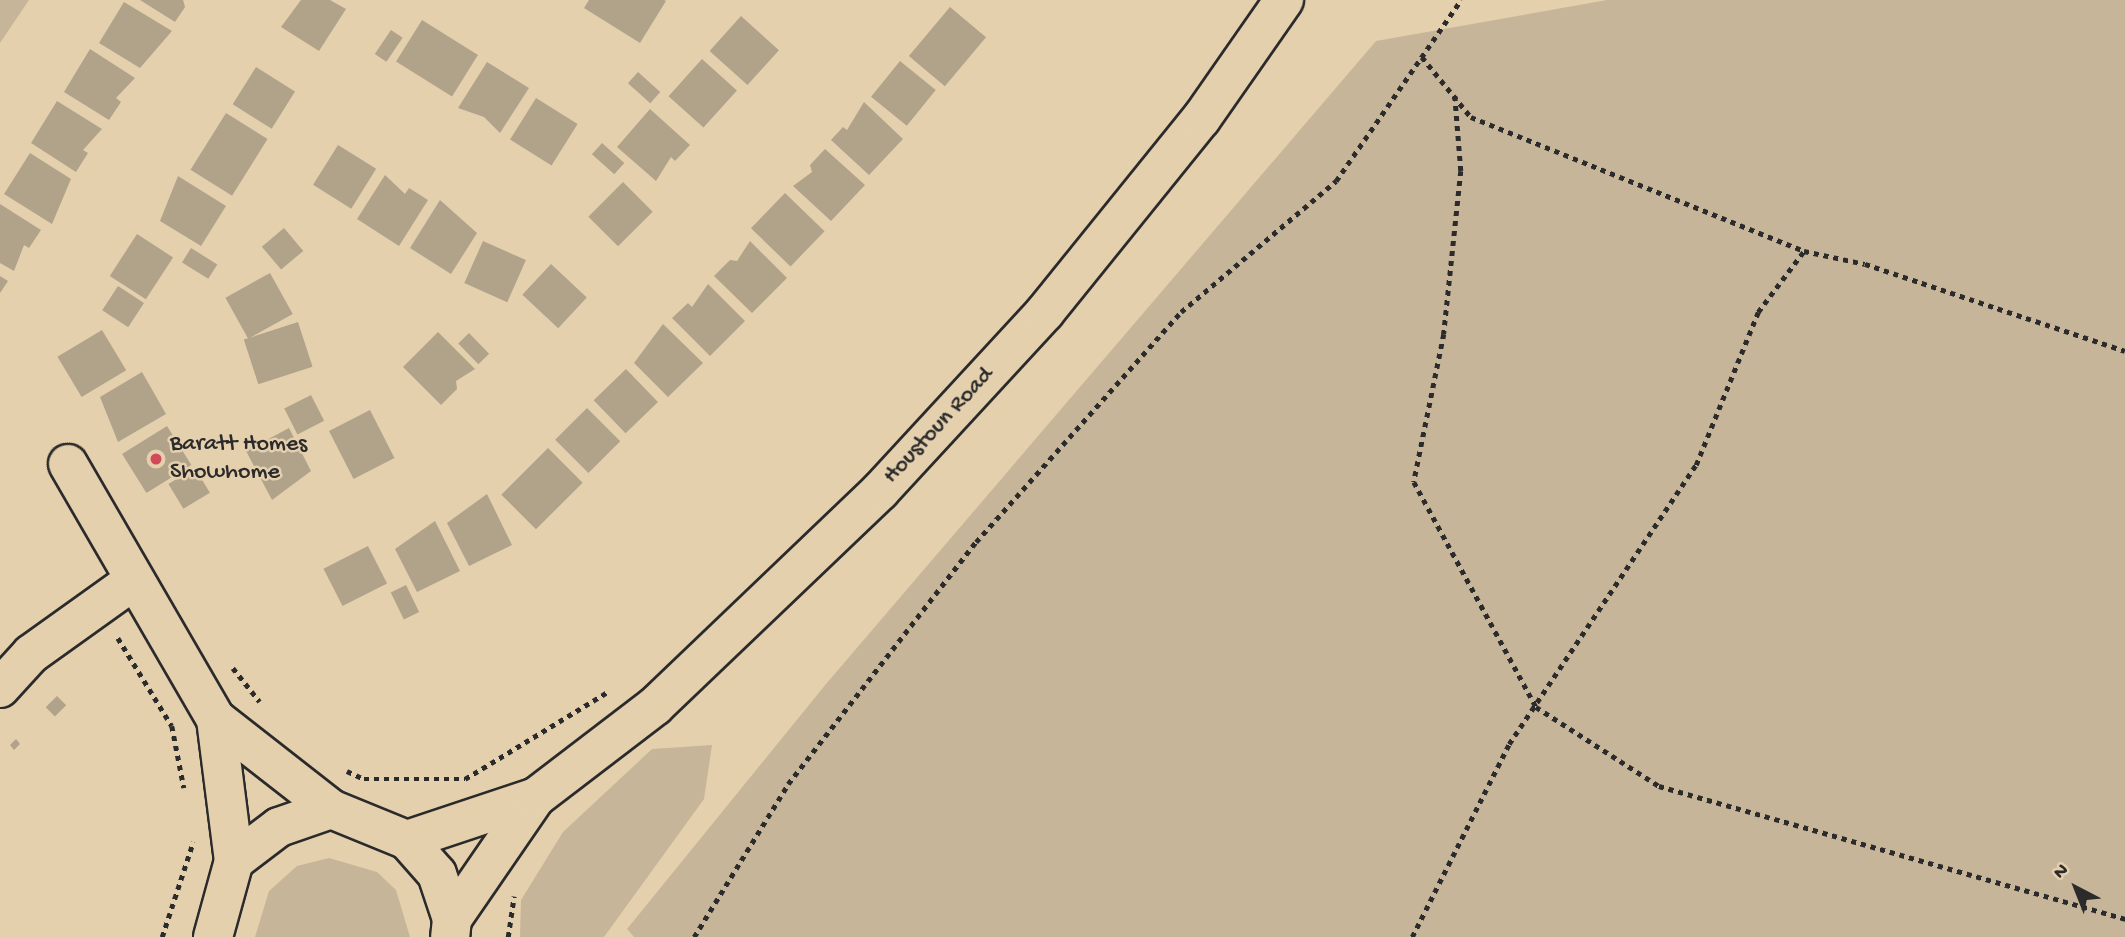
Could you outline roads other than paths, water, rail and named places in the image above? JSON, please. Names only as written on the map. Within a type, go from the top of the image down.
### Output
[{"type":"street","name":"Houstoun Road","points":[[407,840],[536,797],[655,706],[880,491],[1045,312],[1201,119],[1284,0]]},
{"type":"street","points":[[68,464],[133,581],[216,719],[331,809],[407,840],[437,874],[451,928]]},
{"type":"street","points":[[0,688],[32,654],[133,581]]},
{"type":"street","points":[[213,937],[234,861],[216,719]]},
{"type":"street","name":"Houstoun Road","points":[[451,928],[536,797]]},
{"type":"street","points":[[234,861],[279,827],[331,809]]},
{"type":"place","name":"Baratt Homes Showhome","points":[[156,459]]}]
